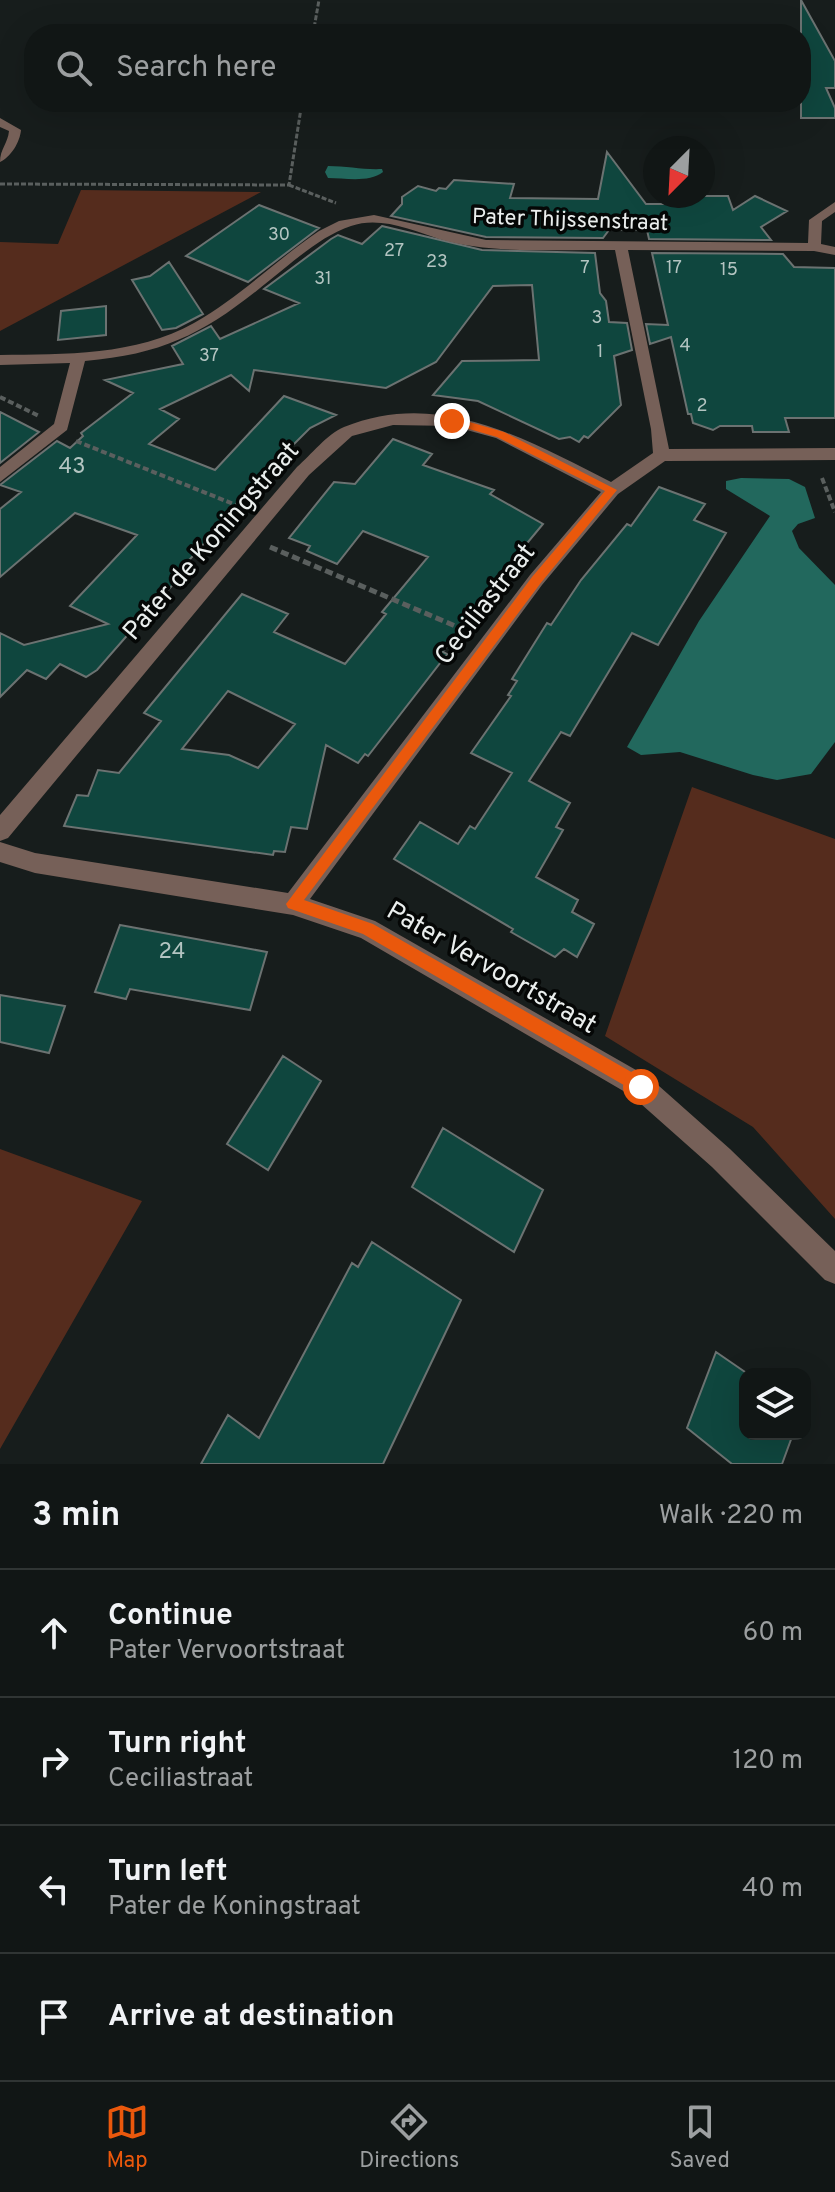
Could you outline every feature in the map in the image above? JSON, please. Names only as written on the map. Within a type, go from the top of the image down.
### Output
[{"type":"street","points":[[0,122],[15,130],[14,140],[0,158]]},
{"type":"street","points":[[835,206],[816,220],[814,247],[835,251]]},
{"type":"street","name":"Pater Thijssenstraat","points":[[0,360],[78,359],[146,348],[195,328],[233,304],[331,228],[360,219],[386,220],[469,242],[621,247],[814,247]]},
{"type":"street","points":[[621,247],[659,429],[661,455],[835,454]]},
{"type":"street","points":[[0,476],[57,429],[78,359]]},
{"type":"street","name":"Pater de Koningstraat","points":[[0,831],[303,471],[347,432],[393,420],[452,421],[501,434],[612,490]]},
{"type":"street","name":"Ceciliastraat","points":[[293,904],[536,580],[612,490],[661,455]]},
{"type":"street","name":"Pater Vervoortstraat","points":[[0,852],[35,863],[293,904],[367,929],[641,1087],[721,1158],[835,1270]]},
{"type":"path","points":[[315,24],[319,0]]},
{"type":"path","points":[[289,185],[300,112]]},
{"type":"path","points":[[0,184],[289,185],[329,197],[360,219]]},
{"type":"path","points":[[0,397],[57,429],[264,517]]},
{"type":"path","points":[[814,454],[835,512]]},
{"type":"path","points":[[247,538],[490,641]]},
{"type":"shaded area","points":[[328,166],[382,169],[383,172],[364,179],[328,178],[325,172]]},
{"type":"shaded area","points":[[81,190],[261,192],[0,331],[0,242],[58,244]]},
{"type":"shaded area","points":[[741,478],[789,479],[805,487],[815,518],[798,524],[792,531],[799,548],[835,585],[835,742],[811,774],[777,780],[680,752],[641,755],[627,747],[699,621],[770,516],[726,489],[726,481]]},
{"type":"shaded area","points":[[692,787],[835,839],[835,1219],[753,1127],[605,1036]]},
{"type":"shaded area","points":[[0,1149],[142,1201],[0,1449]]},
{"type":"building","points":[[801,0],[835,61],[835,88],[826,88],[835,108],[835,118],[801,118],[801,112],[811,112],[811,24],[801,24]]},
{"type":"building","points":[[607,152],[643,200],[643,208],[715,208],[715,196],[728,196],[733,210],[755,196],[787,211],[761,227],[771,240],[649,239],[647,230],[609,230],[603,238],[486,237],[391,216],[402,204],[402,197],[418,186],[436,191],[446,189],[454,180],[514,184],[510,198],[598,199]]},
{"type":"building","points":[[259,205],[319,228],[248,282],[186,256]]},
{"type":"building","points":[[382,226],[482,250],[595,253],[600,293],[606,301],[609,322],[627,323],[632,350],[614,356],[621,405],[588,438],[584,436],[579,442],[570,437],[559,439],[478,401],[433,395],[462,361],[539,360],[532,285],[493,286],[436,362],[386,388],[254,370],[249,391],[231,375],[160,409],[179,419],[149,444],[215,470],[284,396],[336,415],[310,428],[287,451],[182,568],[186,570],[162,597],[158,596],[97,670],[86,677],[60,664],[46,679],[27,670],[0,697],[0,633],[24,645],[108,624],[70,606],[137,535],[75,513],[0,577],[0,509],[21,492],[0,485],[57,441],[70,448],[83,436],[81,433],[133,393],[105,380],[183,364],[172,346],[211,326],[220,339],[299,303],[264,289],[338,235],[362,244]]},
{"type":"building","points":[[652,253],[783,254],[794,267],[835,268],[835,418],[785,418],[789,432],[753,432],[752,426],[720,426],[713,430],[693,423],[691,414],[688,414],[671,337],[650,344],[646,324],[668,325]]},
{"type":"building","points":[[169,262],[203,314],[176,328],[162,330],[132,280],[150,276]]},
{"type":"building","points":[[106,306],[106,335],[58,340],[61,311]]},
{"type":"building","points":[[0,412],[39,432],[0,463]]},
{"type":"building","points":[[393,439],[432,454],[423,465],[494,490],[490,494],[543,524],[484,595],[443,652],[447,654],[368,756],[365,754],[358,763],[326,745],[307,829],[291,827],[285,852],[274,851],[273,855],[64,826],[77,795],[88,796],[98,770],[119,773],[161,721],[144,713],[242,594],[288,614],[274,632],[345,664],[386,614],[382,612],[428,557],[363,531],[337,564],[307,551],[310,546],[289,538],[334,482],[355,484]],"holes":[[[228,691],[295,724],[258,768],[229,755],[182,749]]]},
{"type":"building","points":[[659,487],[705,504],[694,520],[726,533],[658,645],[632,633],[570,736],[561,732],[529,781],[570,803],[556,827],[563,830],[536,877],[578,900],[572,912],[594,924],[577,957],[564,949],[555,957],[394,859],[420,822],[458,844],[470,826],[475,829],[512,773],[471,753],[511,696],[508,695],[517,681],[512,679],[547,623],[551,625],[581,580],[627,524],[631,526]]},
{"type":"building","points":[[120,925],[267,952],[250,1010],[130,989],[126,999],[95,992]]},
{"type":"building","points":[[0,995],[65,1006],[49,1053],[0,1042]]},
{"type":"building","points":[[283,1056],[321,1081],[268,1170],[227,1144]]},
{"type":"building","points":[[443,1128],[543,1190],[514,1252],[412,1187]]},
{"type":"building","points":[[372,1242],[461,1300],[383,1464],[201,1464],[228,1415],[259,1438],[352,1263],[358,1267]]},
{"type":"building","points":[[716,1352],[739,1368],[739,1440],[791,1440],[782,1464],[732,1464],[687,1428]]},
{"type":"route","points":[[452,421],[501,434],[612,490],[536,580],[293,904],[367,929],[641,1087]]}]
